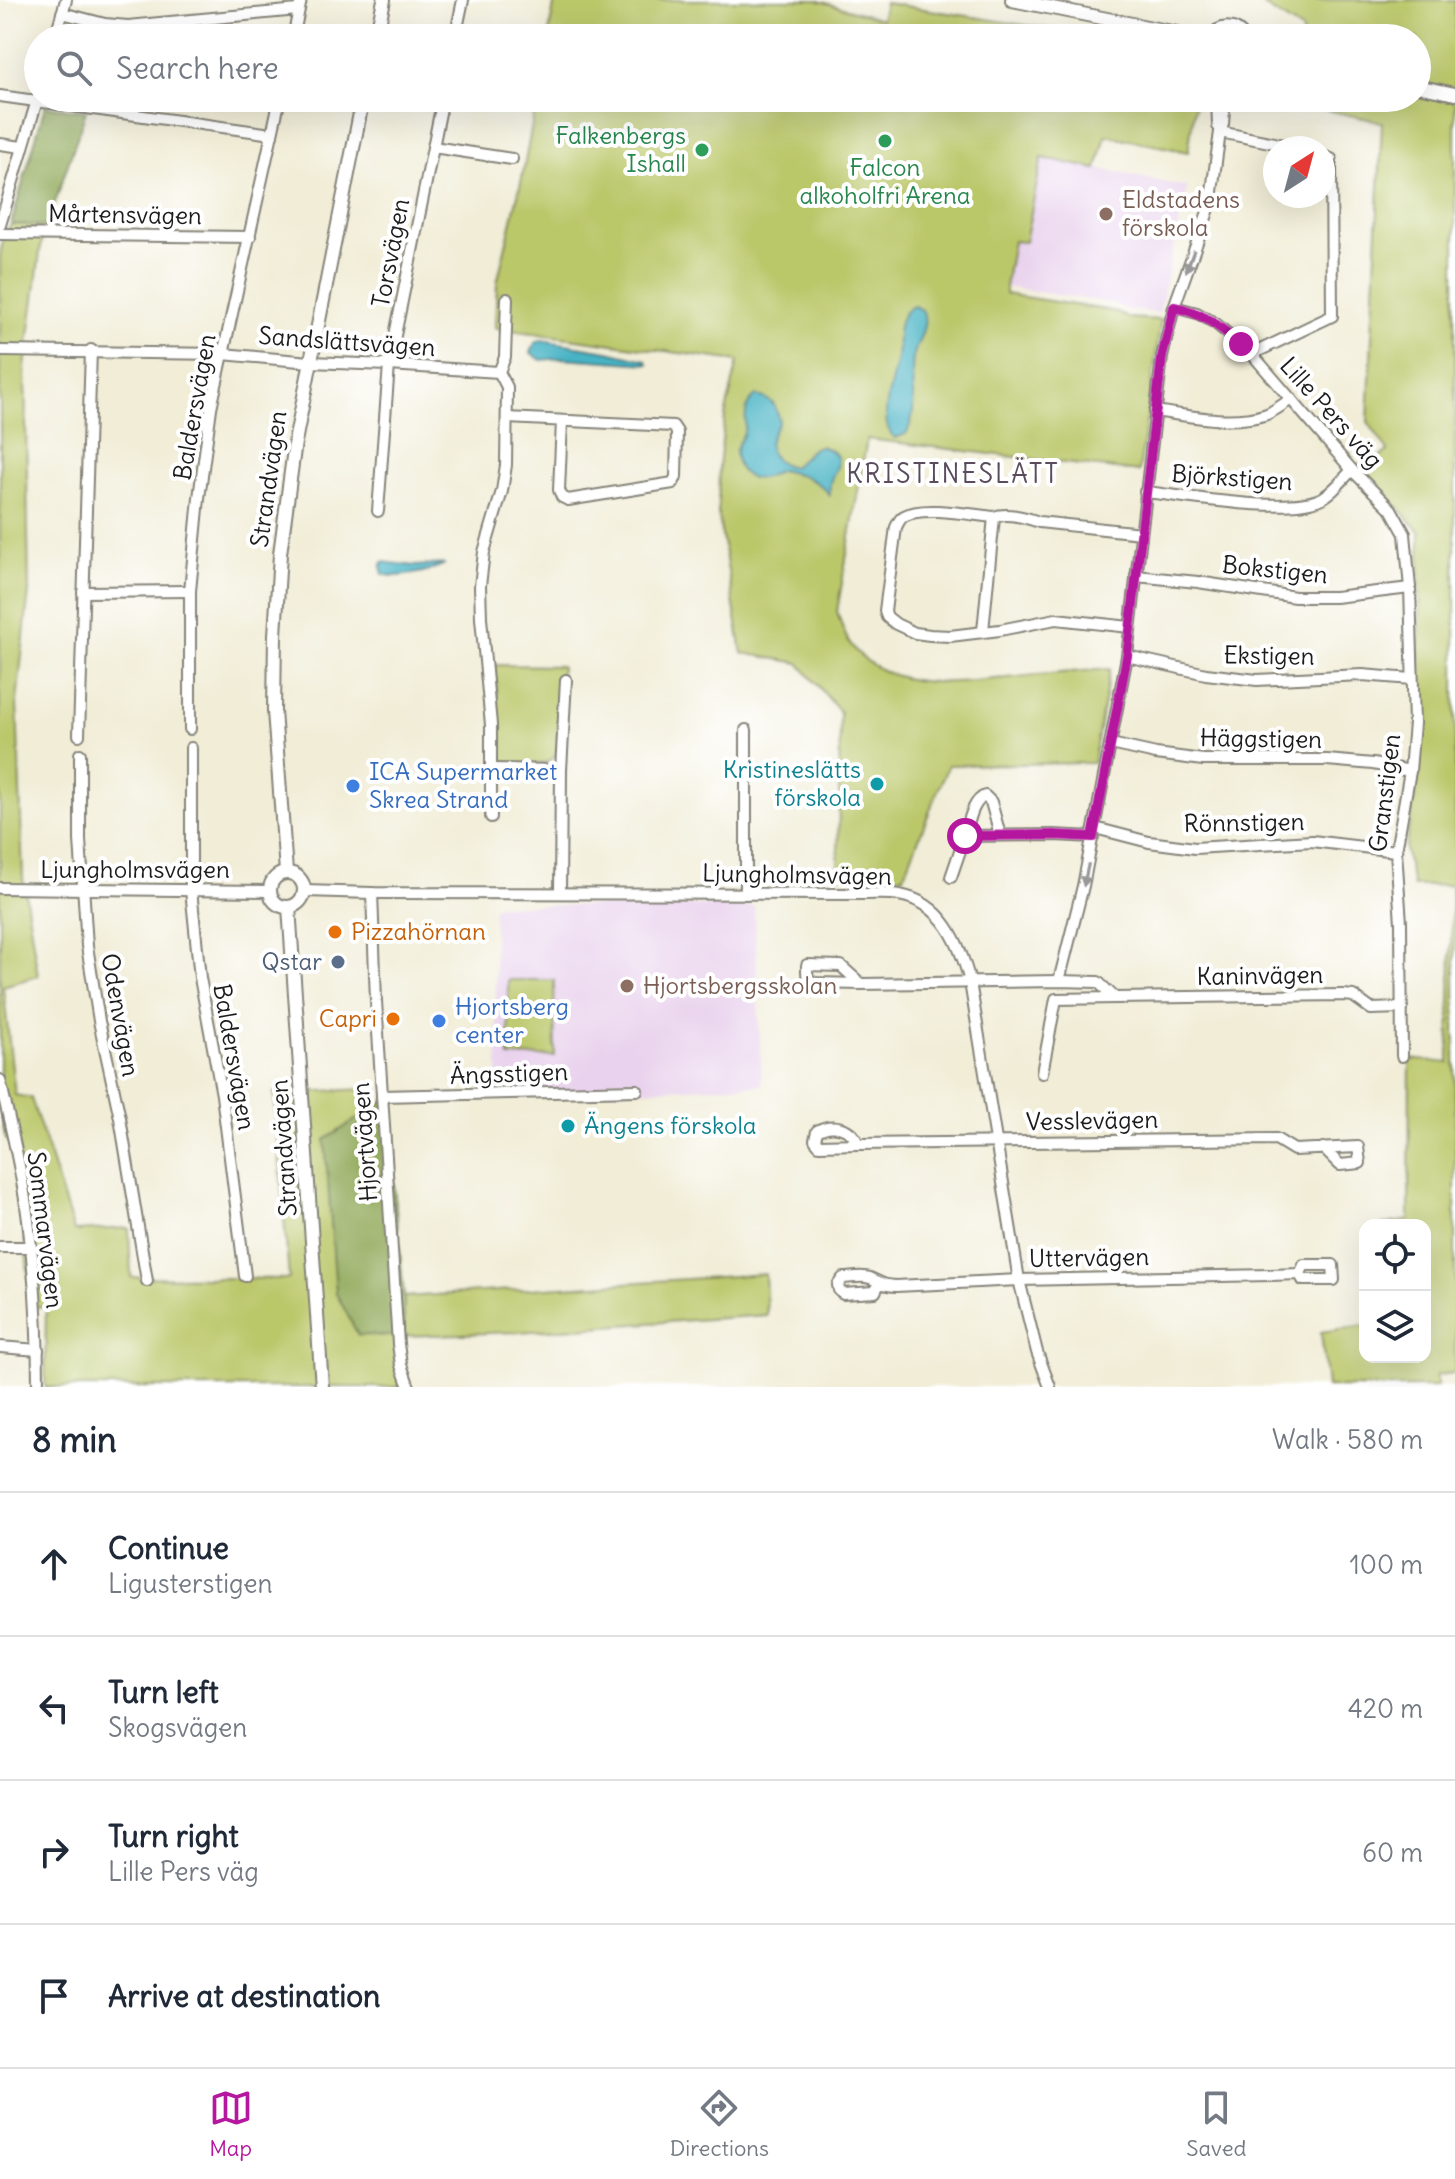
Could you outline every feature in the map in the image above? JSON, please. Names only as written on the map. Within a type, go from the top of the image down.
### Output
[{"type":"street","points":[[59,24],[66,0]]},
{"type":"street","points":[[379,24],[384,0]]},
{"type":"street","points":[[458,24],[463,0]]},
{"type":"street","points":[[1012,0],[1132,24]]},
{"type":"street","points":[[144,24],[300,5]]},
{"type":"street","points":[[62,13],[105,24]]},
{"type":"street","points":[[1431,89],[1455,94]]},
{"type":"street","points":[[0,96],[24,97]]},
{"type":"street","points":[[0,225],[33,112]]},
{"type":"street","points":[[128,112],[272,134]]},
{"type":"street","name":"Baldersvägen","points":[[190,729],[190,591],[211,408],[277,112]]},
{"type":"street","name":"Strandvägen","points":[[286,872],[276,750],[275,635],[284,512],[310,362],[360,112]]},
{"type":"street","name":"Torsvägen","points":[[378,511],[389,365],[440,112]]},
{"type":"street","points":[[1217,112],[1220,132]]},
{"type":"street","points":[[1059,981],[1094,833],[1127,656],[1162,357],[1174,307],[1210,206],[1224,112]]},
{"type":"street","points":[[1220,132],[1263,141]]},
{"type":"street","points":[[0,144],[22,147]]},
{"type":"street","points":[[433,147],[512,159]]},
{"type":"street","points":[[1252,354],[1332,316],[1331,208]]},
{"type":"street","name":"Mårtensvägen","points":[[0,234],[250,237]]},
{"type":"street","points":[[491,817],[491,725],[480,586],[484,552],[505,478],[507,387],[499,372],[505,357],[507,299]]},
{"type":"street","name":"Lille Pers väg","points":[[1174,307],[1197,313],[1215,323],[1252,354],[1352,470],[1391,509],[1405,534]]},
{"type":"street","points":[[79,735],[91,350]]},
{"type":"street","name":"Sandslättsvägen","points":[[0,351],[223,354],[499,372]]},
{"type":"street","points":[[1155,411],[1209,417],[1253,417],[1275,411],[1291,399]]},
{"type":"street","points":[[507,418],[673,426],[677,432],[676,477],[673,483],[568,500],[562,497],[559,490],[562,421]]},
{"type":"street","name":"Björkstigen","points":[[1145,492],[1263,505],[1295,504],[1320,499],[1352,470]]},
{"type":"street","points":[[1130,627],[1056,619],[950,636],[921,634],[893,623],[885,611],[895,533],[900,519],[910,514],[926,511],[999,515],[1141,533]]},
{"type":"street","points":[[983,631],[994,517]]},
{"type":"street","name":"Granstigen","points":[[1402,1056],[1401,923],[1396,851],[1413,734],[1410,588],[1405,534]]},
{"type":"street","name":"Bokstigen","points":[[1136,576],[1295,597],[1335,597],[1410,588]]},
{"type":"street","points":[[83,592],[190,591]]},
{"type":"street","name":"Ekstigen","points":[[1127,656],[1206,674],[1257,680],[1362,675],[1412,679]]},
{"type":"street","points":[[560,888],[561,770],[566,680]]},
{"type":"street","points":[[746,730],[746,894]]},
{"type":"street","name":"Häggstigen","points":[[1111,744],[1203,760],[1327,760],[1410,771]]},
{"type":"street","name":"Baldersvägen","points":[[191,748],[191,890],[200,978],[222,1095],[245,1276]]},
{"type":"street","name":"Odenvägen","points":[[80,754],[82,890],[87,946],[147,1281]]},
{"type":"street","points":[[491,769],[561,770]]},
{"type":"street","points":[[951,877],[979,798],[985,796],[991,802],[1000,835]]},
{"type":"street","name":"Rönnstigen","points":[[965,836],[1094,833],[1195,848],[1312,841],[1396,851]]},
{"type":"street","points":[[286,872],[300,877],[305,891],[302,900],[289,907],[276,903],[270,891],[274,878],[286,872]]},
{"type":"street","name":"Ljungholmsvägen","points":[[0,888],[270,891]]},
{"type":"street","name":"Ljungholmsvägen","points":[[305,891],[372,893],[560,888],[867,894],[899,895],[927,907],[945,922],[963,956],[970,982],[1019,1280],[1037,1352],[1050,1387]]},
{"type":"street","name":"Hjortvägen","points":[[372,893],[398,1344],[409,1387]]},
{"type":"street","name":"Strandvägen","points":[[289,907],[322,1387]]},
{"type":"street","name":"Kaninvägen","points":[[861,984],[841,966],[807,965],[807,977],[815,983],[861,984],[1098,982],[1115,998]]},
{"type":"street","name":"Kaninvägen","points":[[1042,1073],[1056,999],[1344,995],[1353,996],[1371,1009],[1402,1008]]},
{"type":"street","name":"Sommarvägen","points":[[0,1080],[28,1222],[38,1387]]},
{"type":"street","name":"Ängsstigen","points":[[382,1096],[637,1090]]},
{"type":"street","name":"Vesslevägen","points":[[858,1144],[1276,1139],[1294,1150],[1323,1148]]},
{"type":"street","points":[[0,1147],[14,1142]]},
{"type":"street","points":[[0,1247],[30,1247]]},
{"type":"street","name":"Uttervägen","points":[[879,1284],[896,1286],[1300,1274]]},
{"type":"street","points":[[0,1347],[38,1350]]},
{"type":"shaded area","name":"Eldstadens förskola","points":[[1042,157],[1187,187],[1159,313],[1005,287],[1013,241],[1025,242]]},
{"type":"shaded area","name":"Hjortsbergsskolan","points":[[498,905],[754,906],[762,1085],[499,1100],[493,908]]},
{"type":"green space","points":[[555,0],[816,0],[881,19],[885,3],[1018,24],[551,24]]},
{"type":"green space","points":[[1259,0],[1455,0],[1455,1373],[1437,1375],[1437,1387],[1327,1387],[1321,1332],[1359,1326],[1359,1363],[1431,1363],[1431,1219],[1409,1219],[1410,1059],[1449,1063],[1452,885],[1413,886],[1405,849],[1420,766],[1420,532],[1363,469],[1388,451],[1368,422],[1382,122],[1336,112],[1431,112],[1431,24],[1292,24],[1259,3]]},
{"type":"green space","points":[[70,19],[94,24],[69,24]]},
{"type":"green space","points":[[43,112],[86,112],[47,226],[11,224]]},
{"type":"green space","points":[[534,112],[1194,112],[1188,152],[1106,135],[1097,169],[1042,158],[1025,242],[1013,241],[1005,287],[1005,294],[1112,311],[1129,318],[1161,320],[1139,472],[867,439],[837,611],[848,639],[859,654],[875,667],[913,680],[956,682],[1110,669],[1093,763],[948,765],[904,876],[838,876],[840,712],[799,663],[742,653],[718,513],[725,416],[738,361],[495,328],[497,283]],"holes":[[[773,403],[778,412],[770,452],[782,463],[793,467],[811,450],[821,446],[829,449],[837,459],[829,493],[800,475],[780,470],[768,477],[738,464],[738,446],[752,422]]]},
{"type":"green space","points":[[11,224],[47,226],[41,245],[25,367],[29,591],[17,701],[23,878],[38,976],[3,986],[15,1095],[31,1098],[74,1231],[129,1228],[131,1277],[289,1279],[274,1093],[367,1089],[370,1111],[325,1140],[404,1336],[407,1387],[45,1387],[46,1307],[31,1306],[12,1147],[5,1136],[0,1108],[0,255]]},
{"type":"green space","points":[[495,665],[561,666],[557,753],[548,762],[506,763],[501,757]]},
{"type":"green space","points":[[508,980],[554,980],[555,1056],[509,1057]]},
{"type":"green space","points":[[386,1100],[404,1297],[404,1336],[358,1335],[336,1293],[325,1140]]},
{"type":"green space","points":[[765,1274],[767,1315],[518,1332],[404,1336],[404,1297]]},
{"type":"water","points":[[914,306],[922,310],[924,322],[913,358],[912,415],[906,434],[895,438],[886,422],[887,400],[897,358],[899,324],[905,313]]},
{"type":"water","points":[[541,340],[608,351],[646,360],[648,364],[562,358],[541,360],[531,353],[535,343]]},
{"type":"water","points":[[756,396],[769,401],[777,411],[779,421],[769,446],[779,462],[793,467],[815,447],[828,449],[835,454],[838,462],[830,482],[830,495],[814,481],[794,473],[780,470],[754,478],[740,469],[735,452],[744,432],[747,409]]},
{"type":"water","points":[[383,562],[415,566],[445,564],[423,572],[390,576],[383,574]]},
{"type":"place","name":"Falcon alkoholfri Arena","points":[[885,141]]},
{"type":"place","name":"Falkenbergs Ishall","points":[[702,150]]},
{"type":"place","name":"Eldstadens förskola","points":[[1106,214]]},
{"type":"place","name":"Kristineslätts förskola","points":[[877,784]]},
{"type":"place","name":"ICA Supermarket Skrea Strand","points":[[353,786]]},
{"type":"place","name":"Pizzahörnan","points":[[335,932]]},
{"type":"place","name":"Qstar","points":[[338,962]]},
{"type":"place","name":"Hjortsbergsskolan","points":[[627,986]]},
{"type":"place","name":"Capri","points":[[393,1019]]},
{"type":"place","name":"Hjortsberg center","points":[[439,1021]]},
{"type":"place","name":"Ängens förskola","points":[[568,1126]]},
{"type":"district","name":"KRISTINESLÄTT","points":[[953,474]]},
{"type":"route","points":[[965,836],[1093,837],[1127,656],[1162,357],[1174,307],[1197,313],[1241,344]]}]
